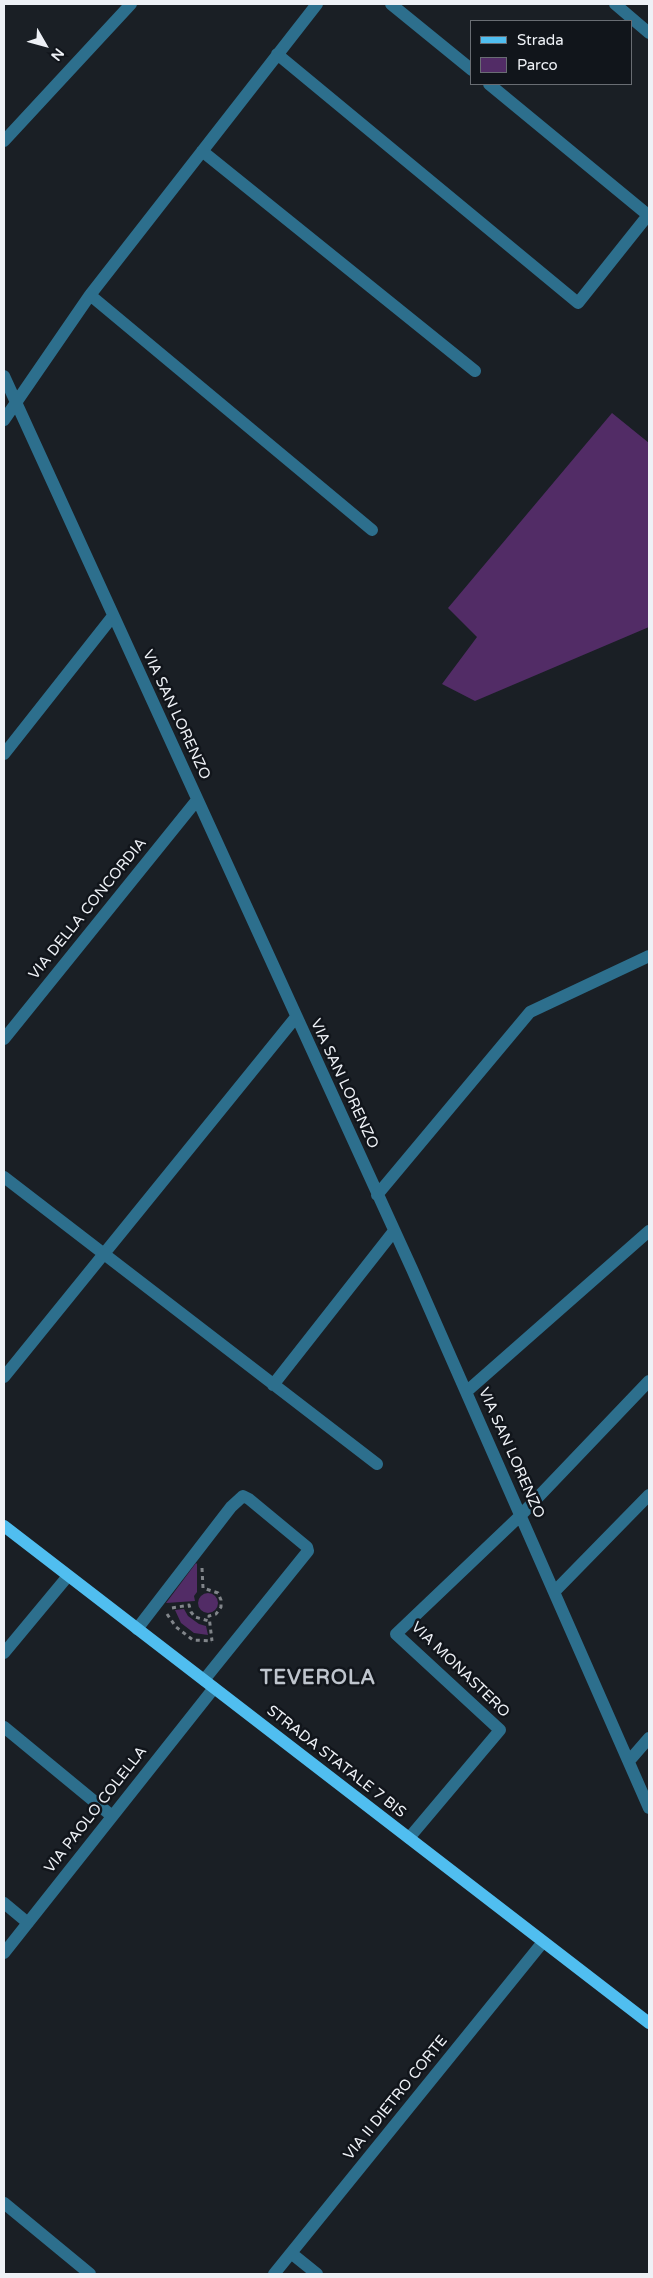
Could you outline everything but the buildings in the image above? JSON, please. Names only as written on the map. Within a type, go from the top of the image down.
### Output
[{"type":"main road","name":"STRADA STATALE 7 BIS","points":[[4,1526],[649,2023]]},
{"type":"street","points":[[4,142],[131,4]]},
{"type":"street","points":[[4,420],[90,295],[317,4]]},
{"type":"street","points":[[391,4],[470,68]]},
{"type":"street","points":[[615,4],[649,33]]},
{"type":"street","points":[[278,54],[578,303],[649,215],[490,85]]},
{"type":"street","points":[[202,151],[475,371]]},
{"type":"street","points":[[90,295],[372,530]]},
{"type":"street","name":"VIA SAN LORENZO","points":[[4,376],[394,1231],[649,1808]]},
{"type":"street","points":[[4,754],[113,616]]},
{"type":"street","name":"VIA DELLA CONCORDIA","points":[[4,1039],[196,800]]},
{"type":"street","points":[[377,1194],[530,1012],[649,956]]},
{"type":"street","points":[[4,1377],[296,1017]]},
{"type":"street","points":[[4,1177],[377,1464]]},
{"type":"street","points":[[273,1384],[394,1231]]},
{"type":"street","points":[[466,1392],[649,1231]]},
{"type":"street","points":[[521,1515],[649,1381]]},
{"type":"street","points":[[554,1592],[649,1495]]},
{"type":"street","name":"VIA PAOLO COLELLA","points":[[4,1953],[112,1816],[308,1551],[307,1547],[243,1496],[231,1507],[137,1629]]},
{"type":"street","name":"VIA MONASTERO","points":[[409,1838],[500,1730],[396,1634],[521,1515]]},
{"type":"street","points":[[4,1653],[68,1576]]},
{"type":"street","points":[[4,1727],[112,1816]]},
{"type":"street","points":[[629,1760],[649,1738]]},
{"type":"street","points":[[4,1903],[28,1923]]},
{"type":"street","name":"VIA II DIETRO CORTE","points":[[274,2274],[543,1942]]},
{"type":"street","points":[[4,2203],[90,2274]]},
{"type":"street","points":[[291,2253],[317,2274]]},
{"type":"path","points":[[202,1563],[203,1588],[218,1593],[221,1600],[221,1607],[216,1614],[209,1616],[212,1641]]},
{"type":"path","points":[[209,1621],[195,1617],[189,1605],[166,1609],[169,1619],[193,1640],[212,1641],[218,1639]]},
{"type":"green space","points":[[612,413],[649,443],[649,627],[475,701],[442,684],[477,637],[448,608]]},
{"type":"green space","points":[[196,1563],[197,1592],[194,1596],[195,1601],[166,1603]]},
{"type":"green space","points":[[208,1593],[215,1596],[218,1603],[215,1610],[208,1613],[201,1610],[198,1603],[201,1596]]},
{"type":"green space","points":[[184,1609],[188,1616],[199,1624],[206,1626],[208,1635],[194,1633],[181,1623],[175,1610]]},
{"type":"district","name":"TEVEROLA","points":[[318,1679]]}]
